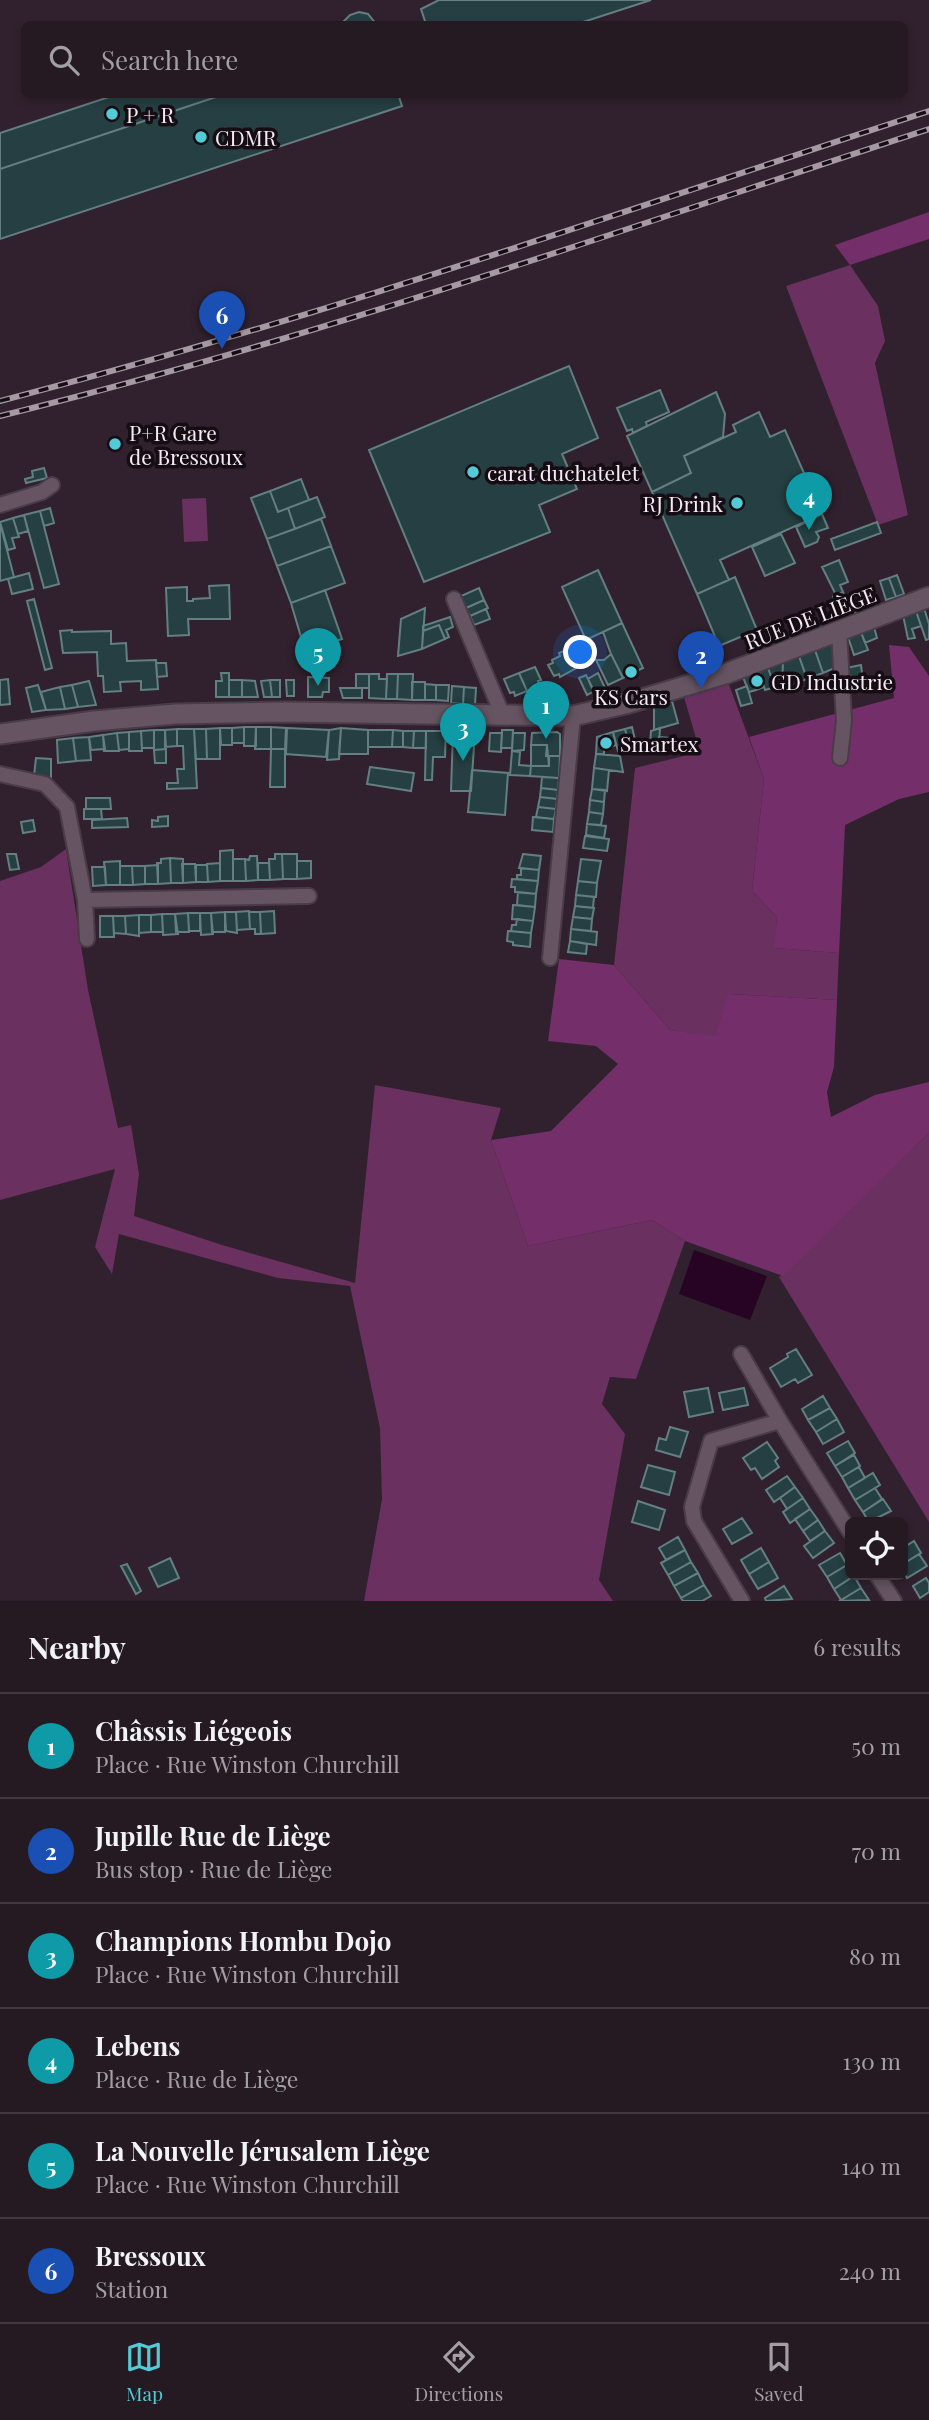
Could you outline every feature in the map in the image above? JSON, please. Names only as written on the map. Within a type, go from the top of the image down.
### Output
[{"type":"main road","name":"RUE DE LIÈGE","points":[[0,734],[94,721],[175,715],[298,712],[573,716],[725,674],[929,597]]},
{"type":"street","points":[[0,505],[42,492],[52,485]]},
{"type":"street","points":[[454,599],[503,716]]},
{"type":"street","points":[[839,631],[844,720],[840,758]]},
{"type":"street","points":[[550,958],[573,716]]},
{"type":"street","points":[[0,774],[45,784],[67,807],[85,900],[88,939]]},
{"type":"street","points":[[85,900],[309,896]]},
{"type":"street","points":[[741,1354],[845,1524]]},
{"type":"street","points":[[742,1601],[694,1521],[692,1507],[712,1441],[780,1421]]},
{"type":"street","points":[[880,1580],[894,1601]]},
{"type":"shaded area","points":[[929,212],[929,239],[850,265],[835,245]]},
{"type":"shaded area","points":[[850,265],[878,306],[885,341],[875,363],[908,515],[878,525],[786,286]]},
{"type":"shaded area","points":[[206,498],[208,541],[184,542],[182,499]]},
{"type":"shaded area","points":[[889,645],[909,647],[929,676],[929,792],[899,799],[845,825],[839,953],[774,948],[777,917],[752,891],[764,779],[749,737],[894,698]]},
{"type":"shaded area","points":[[728,682],[764,779],[752,891],[777,917],[775,948],[839,953],[837,1000],[729,994],[715,1037],[670,1030],[614,965],[635,768],[700,752],[684,697]]},
{"type":"shaded area","points":[[66,849],[88,990],[118,1128],[131,1125],[139,1174],[134,1216],[222,1245],[355,1283],[375,1085],[501,1108],[491,1140],[528,1246],[652,1220],[685,1241],[636,1379],[610,1377],[602,1404],[625,1434],[599,1580],[613,1601],[364,1601],[382,1499],[380,1428],[350,1286],[278,1278],[119,1234],[112,1274],[95,1247],[115,1169],[0,1200],[0,881],[41,867]]},
{"type":"shaded area","points":[[559,959],[614,965],[670,1030],[715,1036],[728,994],[837,1000],[834,1067],[827,1092],[831,1117],[875,1095],[929,1082],[929,1133],[783,1276],[685,1241],[652,1220],[528,1246],[491,1140],[551,1131],[618,1064],[596,1046],[548,1041]]},
{"type":"shaded area","points":[[929,1133],[929,1522],[779,1277]]},
{"type":"shaded area","points":[[694,1250],[767,1276],[750,1320],[679,1294]]},
{"type":"building","points":[[439,0],[651,0],[586,21],[425,21],[421,9]]},
{"type":"building","points":[[359,12],[368,14],[374,21],[344,21]]},
{"type":"building","name":"P + R","points":[[106,98],[213,98],[0,169],[0,133]]},
{"type":"building","name":"CDMR","points":[[213,98],[399,98],[402,106],[0,239],[0,169]]},
{"type":"building","name":"carat duchatelet","points":[[569,366],[598,438],[562,454],[577,489],[539,505],[550,532],[424,582],[369,450]]},
{"type":"building","points":[[660,390],[669,412],[646,422],[647,426],[633,433],[632,429],[627,431],[617,408]]},
{"type":"building","points":[[716,392],[725,414],[723,437],[684,456],[691,473],[652,492],[627,436]]},
{"type":"building","name":"RJ Drink","points":[[759,412],[770,437],[785,430],[822,514],[720,560],[729,580],[697,594],[652,492],[691,473],[684,456],[736,432],[733,425]]},
{"type":"building","points":[[44,468],[47,478],[26,483],[25,479],[33,477],[32,471]]},
{"type":"building","points":[[301,479],[309,500],[278,512],[270,491]]},
{"type":"building","points":[[270,491],[278,512],[288,508],[295,529],[267,539],[251,498]]},
{"type":"building","points":[[317,497],[325,517],[295,529],[288,508]]},
{"type":"building","points":[[50,508],[54,523],[44,526],[40,511]]},
{"type":"building","points":[[40,511],[59,584],[44,588],[24,515]]},
{"type":"building","points":[[822,514],[828,528],[816,532],[819,537],[817,542],[805,547],[796,527]]},
{"type":"building","points":[[24,515],[28,531],[18,534],[13,518]]},
{"type":"building","points":[[13,518],[19,537],[12,538],[15,548],[8,550],[0,522]]},
{"type":"building","points":[[321,519],[331,546],[277,566],[267,539]]},
{"type":"building","points":[[877,522],[881,533],[835,550],[831,539]]},
{"type":"building","points":[[0,523],[14,577],[0,581]]},
{"type":"building","points":[[781,534],[795,563],[765,576],[752,547]]},
{"type":"building","points":[[331,546],[345,583],[291,603],[277,566]]},
{"type":"building","points":[[839,560],[848,582],[840,585],[843,592],[836,595],[822,567]]},
{"type":"building","points":[[598,570],[622,623],[586,640],[562,587]]},
{"type":"building","points":[[29,573],[33,589],[12,594],[8,579]]},
{"type":"building","points":[[897,575],[904,594],[896,597],[889,578]]},
{"type":"building","points":[[735,577],[757,630],[719,646],[697,594]]},
{"type":"building","points":[[889,578],[896,597],[886,600],[880,581]]},
{"type":"building","points":[[229,585],[230,619],[188,619],[189,635],[168,636],[166,588],[187,587],[187,601],[193,601],[210,598],[209,586]]},
{"type":"building","points":[[479,588],[484,600],[466,608],[461,596]]},
{"type":"building","points":[[325,590],[342,639],[332,642],[330,634],[303,644],[291,603]]},
{"type":"building","points":[[843,592],[852,613],[839,619],[833,596]]},
{"type":"building","points":[[34,599],[52,668],[45,670],[27,601]]},
{"type":"building","points":[[859,599],[863,609],[852,613],[848,603]]},
{"type":"building","points":[[484,600],[488,608],[470,616],[466,608]]},
{"type":"building","points":[[425,608],[422,649],[398,656],[401,619]]},
{"type":"building","points":[[924,608],[929,624],[929,639],[926,640],[916,611]]},
{"type":"building","points":[[486,609],[490,619],[474,625],[470,616]]},
{"type":"building","points":[[916,611],[921,626],[912,629],[915,638],[908,639],[903,615]]},
{"type":"building","points":[[450,617],[453,627],[446,630],[449,637],[445,639],[439,625],[423,631],[423,626]]},
{"type":"building","points":[[622,623],[643,668],[623,678],[603,632]]},
{"type":"building","points":[[439,625],[445,639],[422,649],[423,631]]},
{"type":"building","points":[[874,627],[877,638],[865,643],[861,632]]},
{"type":"building","points":[[60,631],[111,631],[111,644],[126,643],[127,661],[156,660],[158,689],[141,690],[141,681],[120,682],[121,691],[104,692],[103,676],[98,676],[97,652],[63,653]]},
{"type":"building","points":[[861,632],[868,650],[854,655],[848,637]]},
{"type":"building","points":[[834,643],[835,668],[823,673],[815,650]]},
{"type":"building","points":[[568,649],[578,667],[560,677],[559,674],[554,676],[548,665],[560,656],[559,653]]},
{"type":"building","points":[[815,650],[823,673],[807,679],[799,656]]},
{"type":"building","points":[[611,654],[623,678],[608,685],[596,660],[604,660]]},
{"type":"building","points":[[799,656],[807,679],[782,689],[783,662]]},
{"type":"building","points":[[783,662],[782,684],[775,687],[768,668]]},
{"type":"building","points":[[156,663],[166,663],[167,676],[157,677]]},
{"type":"building","points":[[861,665],[864,689],[861,689],[861,686],[847,688],[846,668]]},
{"type":"building","points":[[535,667],[541,680],[538,681],[540,686],[527,691],[519,673]]},
{"type":"building","points":[[768,668],[775,687],[765,690],[759,671]]},
{"type":"building","name":"GD Industrie","points":[[759,671],[764,687],[756,690],[751,674]]},
{"type":"building","points":[[221,673],[229,673],[229,697],[216,697],[216,681],[222,681]]},
{"type":"building","points":[[519,673],[527,691],[515,696],[514,692],[510,693],[504,679]]},
{"type":"building","points":[[598,673],[606,690],[595,695],[588,679]]},
{"type":"building","points":[[356,674],[369,674],[369,688],[356,688]]},
{"type":"building","points":[[369,674],[379,674],[379,679],[387,679],[386,699],[369,698]]},
{"type":"building","points":[[387,674],[398,674],[397,699],[386,699]]},
{"type":"building","points":[[398,674],[413,674],[412,700],[397,699]]},
{"type":"building","points":[[751,674],[756,690],[749,692],[743,677]]},
{"type":"building","points":[[586,675],[594,691],[587,695],[579,678]]},
{"type":"building","points":[[308,677],[329,678],[329,692],[323,692],[322,697],[308,697]]},
{"type":"building","points":[[8,679],[10,704],[0,705],[0,680]]},
{"type":"building","points":[[229,680],[242,680],[242,697],[229,697]]},
{"type":"building","points":[[242,680],[255,681],[258,697],[242,697]]},
{"type":"building","points":[[270,680],[272,697],[264,697],[261,681]]},
{"type":"building","points":[[270,680],[280,680],[280,697],[272,697]]},
{"type":"building","points":[[286,680],[294,680],[294,696],[287,696]]},
{"type":"building","points":[[89,681],[96,705],[78,707],[72,685]]},
{"type":"building","points":[[412,682],[425,682],[425,700],[412,700]]},
{"type":"building","points":[[425,684],[436,685],[436,700],[425,700]]},
{"type":"building","points":[[38,685],[46,710],[32,712],[26,688]]},
{"type":"building","points":[[72,685],[78,707],[65,709],[60,687]]},
{"type":"building","points":[[436,685],[449,685],[448,701],[436,700]]},
{"type":"building","points":[[452,686],[464,687],[463,704],[451,703]]},
{"type":"building","points":[[747,686],[752,703],[741,706],[736,690]]},
{"type":"building","points":[[60,687],[65,709],[46,710],[41,692]]},
{"type":"building","points":[[464,687],[476,688],[475,705],[463,704]]},
{"type":"building","points":[[340,688],[362,688],[362,698],[343,698]]},
{"type":"building","points":[[672,701],[678,723],[654,730],[654,707]]},
{"type":"building","points":[[244,727],[244,743],[232,743],[232,728]]},
{"type":"building","points":[[244,727],[256,727],[256,746],[244,746]]},
{"type":"building","points":[[256,727],[271,727],[271,749],[255,749]]},
{"type":"building","points":[[271,727],[286,728],[285,749],[271,749]]},
{"type":"building","points":[[632,727],[636,744],[629,746],[625,729]]},
{"type":"building","points":[[220,728],[220,759],[207,759],[206,729]]},
{"type":"building","points":[[220,728],[232,728],[232,745],[221,745]]},
{"type":"building","points":[[287,728],[329,730],[326,757],[286,754]]},
{"type":"building","points":[[341,728],[339,759],[327,760],[329,730]]},
{"type":"building","points":[[341,728],[368,730],[368,754],[339,754]]},
{"type":"building","points":[[660,728],[659,743],[650,745],[651,731]]},
{"type":"building","points":[[177,729],[177,746],[165,747],[165,730]]},
{"type":"building","points":[[177,729],[194,729],[197,788],[167,789],[167,783],[178,783],[177,769],[184,769],[183,746],[177,746]]},
{"type":"building","points":[[194,729],[206,729],[207,759],[196,759]]},
{"type":"building","points":[[625,729],[629,746],[618,751],[613,732]]},
{"type":"building","points":[[154,730],[154,748],[142,748],[141,731]]},
{"type":"building","points":[[154,730],[165,730],[166,749],[154,750]]},
{"type":"building","points":[[368,730],[393,730],[392,747],[368,747]]},
{"type":"building","points":[[393,730],[403,731],[403,747],[392,747]]},
{"type":"building","points":[[502,730],[513,730],[512,748],[501,748]]},
{"type":"building","points":[[141,731],[142,751],[129,751],[129,732]]},
{"type":"building","points":[[403,731],[414,731],[413,748],[403,747]]},
{"type":"building","points":[[414,731],[426,731],[426,748],[413,748]]},
{"type":"building","points":[[426,731],[446,731],[445,757],[433,757],[432,780],[425,780]]},
{"type":"building","points":[[129,732],[129,749],[119,750],[117,733]]},
{"type":"building","points":[[453,732],[475,732],[471,791],[451,791]]},
{"type":"building","name":"Smartex","points":[[613,732],[616,745],[604,750],[604,754],[596,754],[597,737]]},
{"type":"building","points":[[117,733],[119,751],[104,751],[103,735]]},
{"type":"building","points":[[490,733],[502,733],[501,752],[489,751]]},
{"type":"building","points":[[513,733],[525,733],[524,750],[512,751]]},
{"type":"building","points":[[532,733],[560,734],[560,756],[546,756],[547,745],[531,745]]},
{"type":"building","points":[[103,735],[105,749],[91,750],[89,737]]},
{"type":"building","points":[[89,737],[91,760],[76,761],[73,738]]},
{"type":"building","points":[[659,737],[671,738],[670,752],[659,751]]},
{"type":"building","points":[[73,738],[76,761],[58,763],[57,740]]},
{"type":"building","points":[[531,745],[547,745],[549,766],[531,766]]},
{"type":"building","points":[[166,749],[166,763],[155,763],[154,750]]},
{"type":"building","points":[[271,749],[285,749],[285,787],[270,787]]},
{"type":"building","points":[[512,751],[520,752],[519,765],[531,766],[530,776],[510,775]]},
{"type":"building","points":[[596,754],[620,756],[623,772],[594,768]]},
{"type":"building","points":[[549,756],[560,756],[559,778],[530,776],[531,766],[549,766]]},
{"type":"building","points":[[36,758],[51,759],[51,779],[34,776]]},
{"type":"building","points":[[370,767],[414,773],[411,791],[367,784]]},
{"type":"building","points":[[594,768],[609,770],[607,791],[592,789]]},
{"type":"building","points":[[472,770],[508,773],[505,815],[468,812]]},
{"type":"building","points":[[542,777],[559,778],[558,790],[541,788]]},
{"type":"building","points":[[541,788],[558,790],[557,799],[540,797]]},
{"type":"building","points":[[592,789],[605,790],[604,802],[590,800]]},
{"type":"building","points":[[540,797],[557,799],[556,809],[538,807]]},
{"type":"building","points":[[86,798],[110,798],[111,809],[86,809]]},
{"type":"building","points":[[590,800],[604,802],[603,814],[589,812]]},
{"type":"building","points":[[538,807],[556,809],[554,819],[536,817]]},
{"type":"building","points":[[84,809],[101,809],[102,819],[84,819]]},
{"type":"building","points":[[589,812],[603,814],[601,825],[587,824]]},
{"type":"building","points":[[168,816],[168,826],[152,827],[152,820],[158,821],[158,817]]},
{"type":"building","points":[[533,817],[554,819],[553,832],[532,830]]},
{"type":"building","points":[[127,818],[128,827],[92,828],[92,820]]},
{"type":"building","points":[[33,820],[35,831],[23,833],[21,822]]},
{"type":"building","points":[[587,824],[606,826],[604,838],[586,835]]},
{"type":"building","points":[[585,836],[609,839],[607,851],[583,848]]},
{"type":"building","points":[[233,850],[233,881],[220,881],[220,851]]},
{"type":"building","points":[[7,854],[16,854],[19,869],[10,870]]},
{"type":"building","points":[[275,854],[282,854],[283,879],[270,880],[269,859],[275,859]]},
{"type":"building","points":[[282,854],[297,854],[297,879],[283,879]]},
{"type":"building","points":[[523,854],[541,856],[539,870],[519,868]]},
{"type":"building","points":[[250,856],[257,856],[258,880],[246,881],[245,859],[249,860]]},
{"type":"building","points":[[170,858],[183,859],[183,883],[171,883]]},
{"type":"building","points":[[170,858],[171,883],[158,884],[157,863],[161,863],[161,859]]},
{"type":"building","points":[[233,859],[245,859],[246,881],[233,881]]},
{"type":"building","points":[[581,859],[601,861],[597,883],[578,881]]},
{"type":"building","points":[[120,861],[120,885],[106,885],[104,862]]},
{"type":"building","points":[[297,861],[311,861],[311,878],[297,879]]},
{"type":"building","points":[[220,863],[220,881],[208,882],[207,864]]},
{"type":"building","points":[[258,863],[269,863],[270,880],[258,880]]},
{"type":"building","points":[[182,864],[195,864],[196,882],[183,883]]},
{"type":"building","points":[[158,865],[158,884],[145,884],[145,866]]},
{"type":"building","points":[[196,865],[207,865],[208,882],[196,882]]},
{"type":"building","points":[[120,866],[132,866],[133,885],[120,885]]},
{"type":"building","points":[[132,866],[145,866],[145,884],[133,885]]},
{"type":"building","points":[[92,867],[105,867],[106,885],[93,886]]},
{"type":"building","points":[[521,868],[539,870],[538,881],[517,879],[517,875],[521,875]]},
{"type":"building","points":[[512,879],[538,881],[536,894],[515,892],[515,887],[511,887]]},
{"type":"building","points":[[578,881],[597,883],[596,897],[576,895]]},
{"type":"building","points":[[518,892],[536,894],[535,907],[517,905]]},
{"type":"building","points":[[576,895],[594,897],[593,908],[575,906]]},
{"type":"building","points":[[513,905],[535,907],[533,921],[512,919]]},
{"type":"building","points":[[575,906],[594,908],[592,919],[573,917]]},
{"type":"building","points":[[249,911],[250,929],[237,930],[236,912]]},
{"type":"building","points":[[274,911],[275,933],[261,934],[260,912]]},
{"type":"building","points":[[225,912],[236,912],[237,933],[226,931]]},
{"type":"building","points":[[225,912],[225,932],[212,932],[211,913]]},
{"type":"building","points":[[249,912],[260,912],[261,934],[255,934],[255,929],[250,929]]},
{"type":"building","points":[[188,913],[200,913],[200,931],[189,931]]},
{"type":"building","points":[[188,913],[189,932],[176,932],[175,914]]},
{"type":"building","points":[[200,913],[211,913],[213,934],[201,935]]},
{"type":"building","points":[[162,914],[175,914],[178,934],[163,935]]},
{"type":"building","points":[[162,914],[163,932],[151,932],[151,915]]},
{"type":"building","points":[[139,915],[151,915],[151,932],[139,933]]},
{"type":"building","points":[[139,915],[139,936],[126,934],[125,916]]},
{"type":"building","points":[[100,916],[113,916],[114,937],[100,937]]},
{"type":"building","points":[[113,916],[125,916],[126,934],[114,933]]},
{"type":"building","points":[[573,917],[592,919],[591,931],[571,929]]},
{"type":"building","points":[[517,919],[533,921],[531,933],[511,931]]},
{"type":"building","points":[[571,929],[597,932],[596,945],[570,941]]},
{"type":"building","points":[[508,931],[531,933],[530,947],[513,945],[513,942],[507,941]]},
{"type":"building","points":[[570,941],[587,944],[586,954],[568,952]]},
{"type":"building","points":[[796,1349],[812,1375],[798,1383],[795,1379],[781,1387],[770,1368]]},
{"type":"building","points":[[708,1388],[713,1412],[689,1417],[684,1392]]},
{"type":"building","points":[[744,1388],[748,1405],[723,1410],[719,1393]]},
{"type":"building","points":[[823,1396],[830,1408],[808,1420],[802,1409]]},
{"type":"building","points":[[830,1408],[837,1419],[816,1432],[808,1420]]},
{"type":"building","points":[[837,1419],[844,1432],[823,1444],[816,1432]]},
{"type":"building","points":[[670,1427],[688,1432],[680,1457],[656,1450],[659,1438],[666,1440]]},
{"type":"building","points":[[848,1441],[855,1453],[835,1466],[827,1453]]},
{"type":"building","points":[[767,1442],[778,1458],[775,1461],[779,1467],[762,1479],[755,1468],[751,1470],[743,1458]]},
{"type":"building","points":[[854,1455],[860,1466],[842,1477],[835,1466]]},
{"type":"building","points":[[648,1465],[675,1472],[669,1495],[641,1487]]},
{"type":"building","points":[[859,1467],[865,1478],[848,1488],[842,1477]]},
{"type":"building","points":[[873,1473],[880,1485],[855,1500],[848,1488]]},
{"type":"building","points":[[787,1476],[795,1487],[774,1502],[766,1490]]},
{"type":"building","points":[[795,1487],[803,1498],[787,1509],[780,1498]]},
{"type":"building","points":[[875,1488],[882,1499],[863,1512],[855,1500]]},
{"type":"building","points":[[803,1498],[810,1509],[790,1523],[783,1512]]},
{"type":"building","points":[[883,1499],[891,1511],[879,1517],[866,1517],[863,1512]]},
{"type":"building","points":[[638,1501],[665,1510],[659,1530],[632,1522]]},
{"type":"building","points":[[810,1509],[818,1520],[803,1531],[795,1519]]},
{"type":"building","points":[[742,1518],[752,1533],[732,1544],[723,1529]]},
{"type":"building","points":[[818,1520],[825,1531],[810,1541],[803,1531]]},
{"type":"building","points":[[825,1531],[834,1543],[813,1558],[804,1546]]},
{"type":"building","points":[[678,1537],[685,1550],[666,1560],[659,1548]]},
{"type":"building","points":[[914,1541],[921,1553],[908,1561],[908,1545]]},
{"type":"building","points":[[761,1548],[769,1562],[749,1574],[741,1560]]},
{"type":"building","points":[[685,1550],[691,1562],[668,1575],[661,1563]]},
{"type":"building","points":[[840,1553],[845,1562],[845,1566],[827,1577],[819,1565]]},
{"type":"building","points":[[919,1554],[927,1566],[908,1577],[908,1561]]},
{"type":"building","points":[[170,1558],[179,1578],[158,1587],[149,1568]]},
{"type":"building","points":[[691,1562],[698,1573],[674,1586],[668,1575]]},
{"type":"building","points":[[769,1562],[778,1578],[758,1589],[749,1574]]},
{"type":"building","points":[[127,1564],[141,1591],[136,1594],[121,1566]]},
{"type":"building","points":[[845,1566],[845,1580],[848,1580],[834,1589],[827,1577]]},
{"type":"building","points":[[698,1573],[704,1585],[681,1598],[674,1586]]},
{"type":"building","points":[[926,1578],[929,1592],[920,1598],[913,1586]]},
{"type":"building","points":[[848,1580],[856,1580],[861,1588],[841,1600],[834,1589]]},
{"type":"building","points":[[704,1585],[711,1596],[702,1601],[683,1601],[681,1598]]},
{"type":"building","points":[[784,1586],[792,1599],[766,1601],[765,1598]]},
{"type":"building","points":[[861,1588],[869,1600],[839,1601],[841,1600]]},
{"type":"railway","points":[[0,401],[234,336],[351,300],[929,111]]},
{"type":"railway","points":[[0,416],[118,386],[351,318],[929,129]]},
{"type":"place","name":"P + R","points":[[112,114]]},
{"type":"place","name":"CDMR","points":[[201,137]]},
{"type":"place","name":"Bressoux","points":[[222,349]]},
{"type":"place","name":"P+R Gare de Bressoux","points":[[115,444]]},
{"type":"place","name":"carat duchatelet","points":[[473,472]]},
{"type":"place","name":"RJ Drink","points":[[737,503]]},
{"type":"place","name":"Lebens","points":[[809,530]]},
{"type":"place","name":"KS Cars","points":[[631,672]]},
{"type":"place","name":"GD Industrie","points":[[757,681]]},
{"type":"place","name":"La Nouvelle Jérusalem Liège","points":[[318,686]]},
{"type":"place","name":"Jupille Rue de Liège","points":[[701,689]]},
{"type":"place","name":"Châssis Liégeois","points":[[546,739]]},
{"type":"place","name":"Smartex","points":[[606,743]]},
{"type":"place","name":"Champions Hombu Dojo","points":[[463,761]]}]
